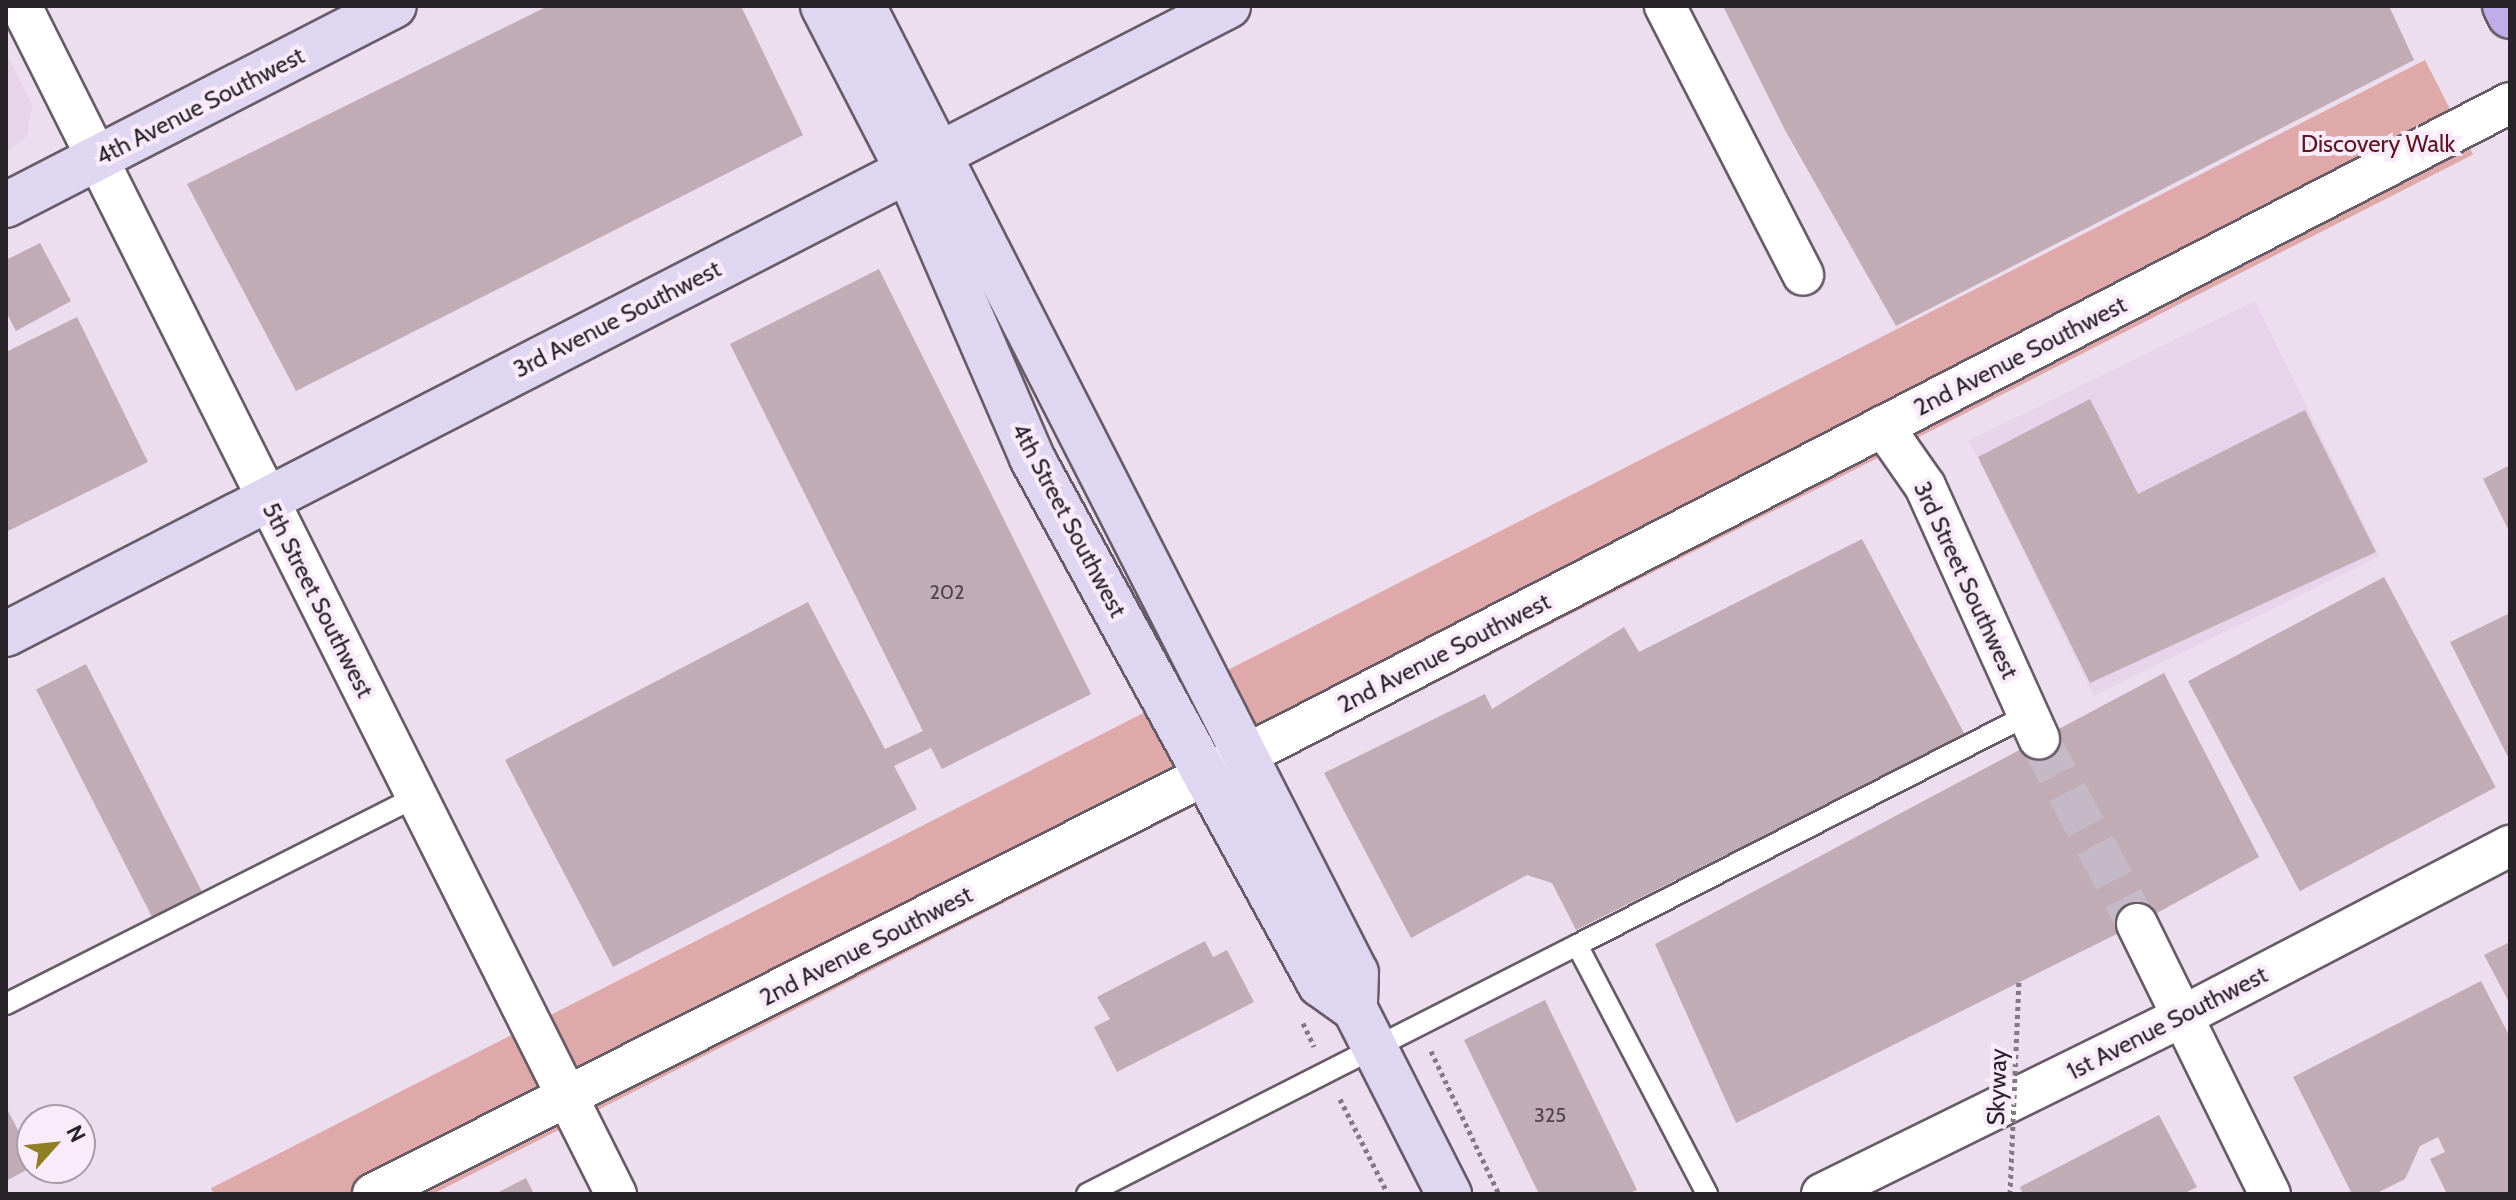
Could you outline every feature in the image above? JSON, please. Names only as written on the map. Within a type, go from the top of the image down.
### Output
[{"type":"main road","name":"4th Avenue Southwest","points":[[6,205],[394,6]]},
{"type":"main road","name":"4th Street Southwest","points":[[823,6],[922,163]]},
{"type":"main road","name":"4th Street Southwest","points":[[863,6],[1032,458],[1224,765],[1320,984],[1365,1027],[1449,1194]]},
{"type":"main road","name":"3rd Avenue Southwest","points":[[6,634],[1228,6]]},
{"type":"main road","points":[[2505,6],[2510,16]]},
{"type":"street","name":"5th Street Southwest","points":[[21,6],[616,1194]]},
{"type":"street","points":[[1665,6],[1803,275]]},
{"type":"street","name":"2nd Avenue Southwest","points":[[373,1194],[1224,765],[2510,103]]},
{"type":"street","name":"3rd Street Southwest","points":[[1883,426],[1925,486],[2034,727]]},
{"type":"street","name":"1st Avenue Southwest","points":[[1822,1194],[2181,1017],[2510,846]]},
{"type":"street","points":[[2137,924],[2270,1194]]},
{"type":"lane","points":[[1087,1194],[1365,1027],[1577,945],[2034,727]]},
{"type":"lane","points":[[6,1004],[417,796]]},
{"type":"lane","points":[[1577,945],[1707,1194]]},
{"type":"path","name":"Skyway","points":[[2010,1194],[2019,981]]},
{"type":"shaded area","points":[[6,53],[32,105],[27,135],[6,154]]},
{"type":"shaded area","points":[[2255,301],[2379,556],[2094,696],[1969,440]]},
{"type":"green space","name":"Discovery Walk","points":[[2425,60],[2473,154],[433,1194],[214,1194],[211,1188]]},
{"type":"building","points":[[548,6],[741,6],[803,135],[296,391],[187,184]]},
{"type":"building","points":[[1723,6],[2389,6],[2414,60],[1896,326],[1785,130]]},
{"type":"building","points":[[40,243],[71,301],[16,331],[6,312],[6,260]]},
{"type":"building","points":[[879,269],[1091,694],[942,769],[931,748],[894,766],[917,809],[613,967],[505,760],[808,602],[885,749],[923,731],[730,344]]},
{"type":"building","points":[[77,317],[148,462],[6,532],[6,352]]},
{"type":"building","points":[[2090,399],[2138,494],[2305,410],[2376,552],[2090,683],[1978,457]]},
{"type":"building","points":[[2510,465],[2510,533],[2483,479]]},
{"type":"building","points":[[1862,539],[1965,735],[1576,930],[1552,883],[1527,875],[1411,938],[1324,773],[1485,694],[1492,709],[1624,627],[1639,652]]},
{"type":"building","points":[[2384,577],[2496,787],[2300,891],[2188,681]]},
{"type":"building","points":[[2510,613],[2510,761],[2450,642]]},
{"type":"building","points":[[86,664],[207,902],[157,927],[36,689]]},
{"type":"building","points":[[2164,673],[2259,857],[2137,924],[1736,1123],[1655,944]]},
{"type":"building","points":[[1205,941],[1213,957],[1227,950],[1254,1002],[1117,1072],[1094,1027],[1110,1019],[1097,997]]},
{"type":"building","points":[[2510,942],[2510,1004],[2484,955]]},
{"type":"building","points":[[2481,981],[2510,1037],[2510,1192],[2447,1194],[2430,1159],[2445,1152],[2438,1137],[2420,1146],[2405,1179],[2375,1194],[2352,1194],[2293,1077]]},
{"type":"building","points":[[1545,1000],[1637,1190],[1627,1194],[1539,1194],[1464,1040]]},
{"type":"building","points":[[6,1107],[16,1126],[16,1176],[6,1181]]},
{"type":"building","points":[[2159,1115],[2197,1187],[2183,1194],[2023,1194],[2020,1187]]},
{"type":"building","points":[[526,1178],[534,1194],[495,1194]]},
{"type":"tunnel","points":[[2039,739],[2137,924]]}]
